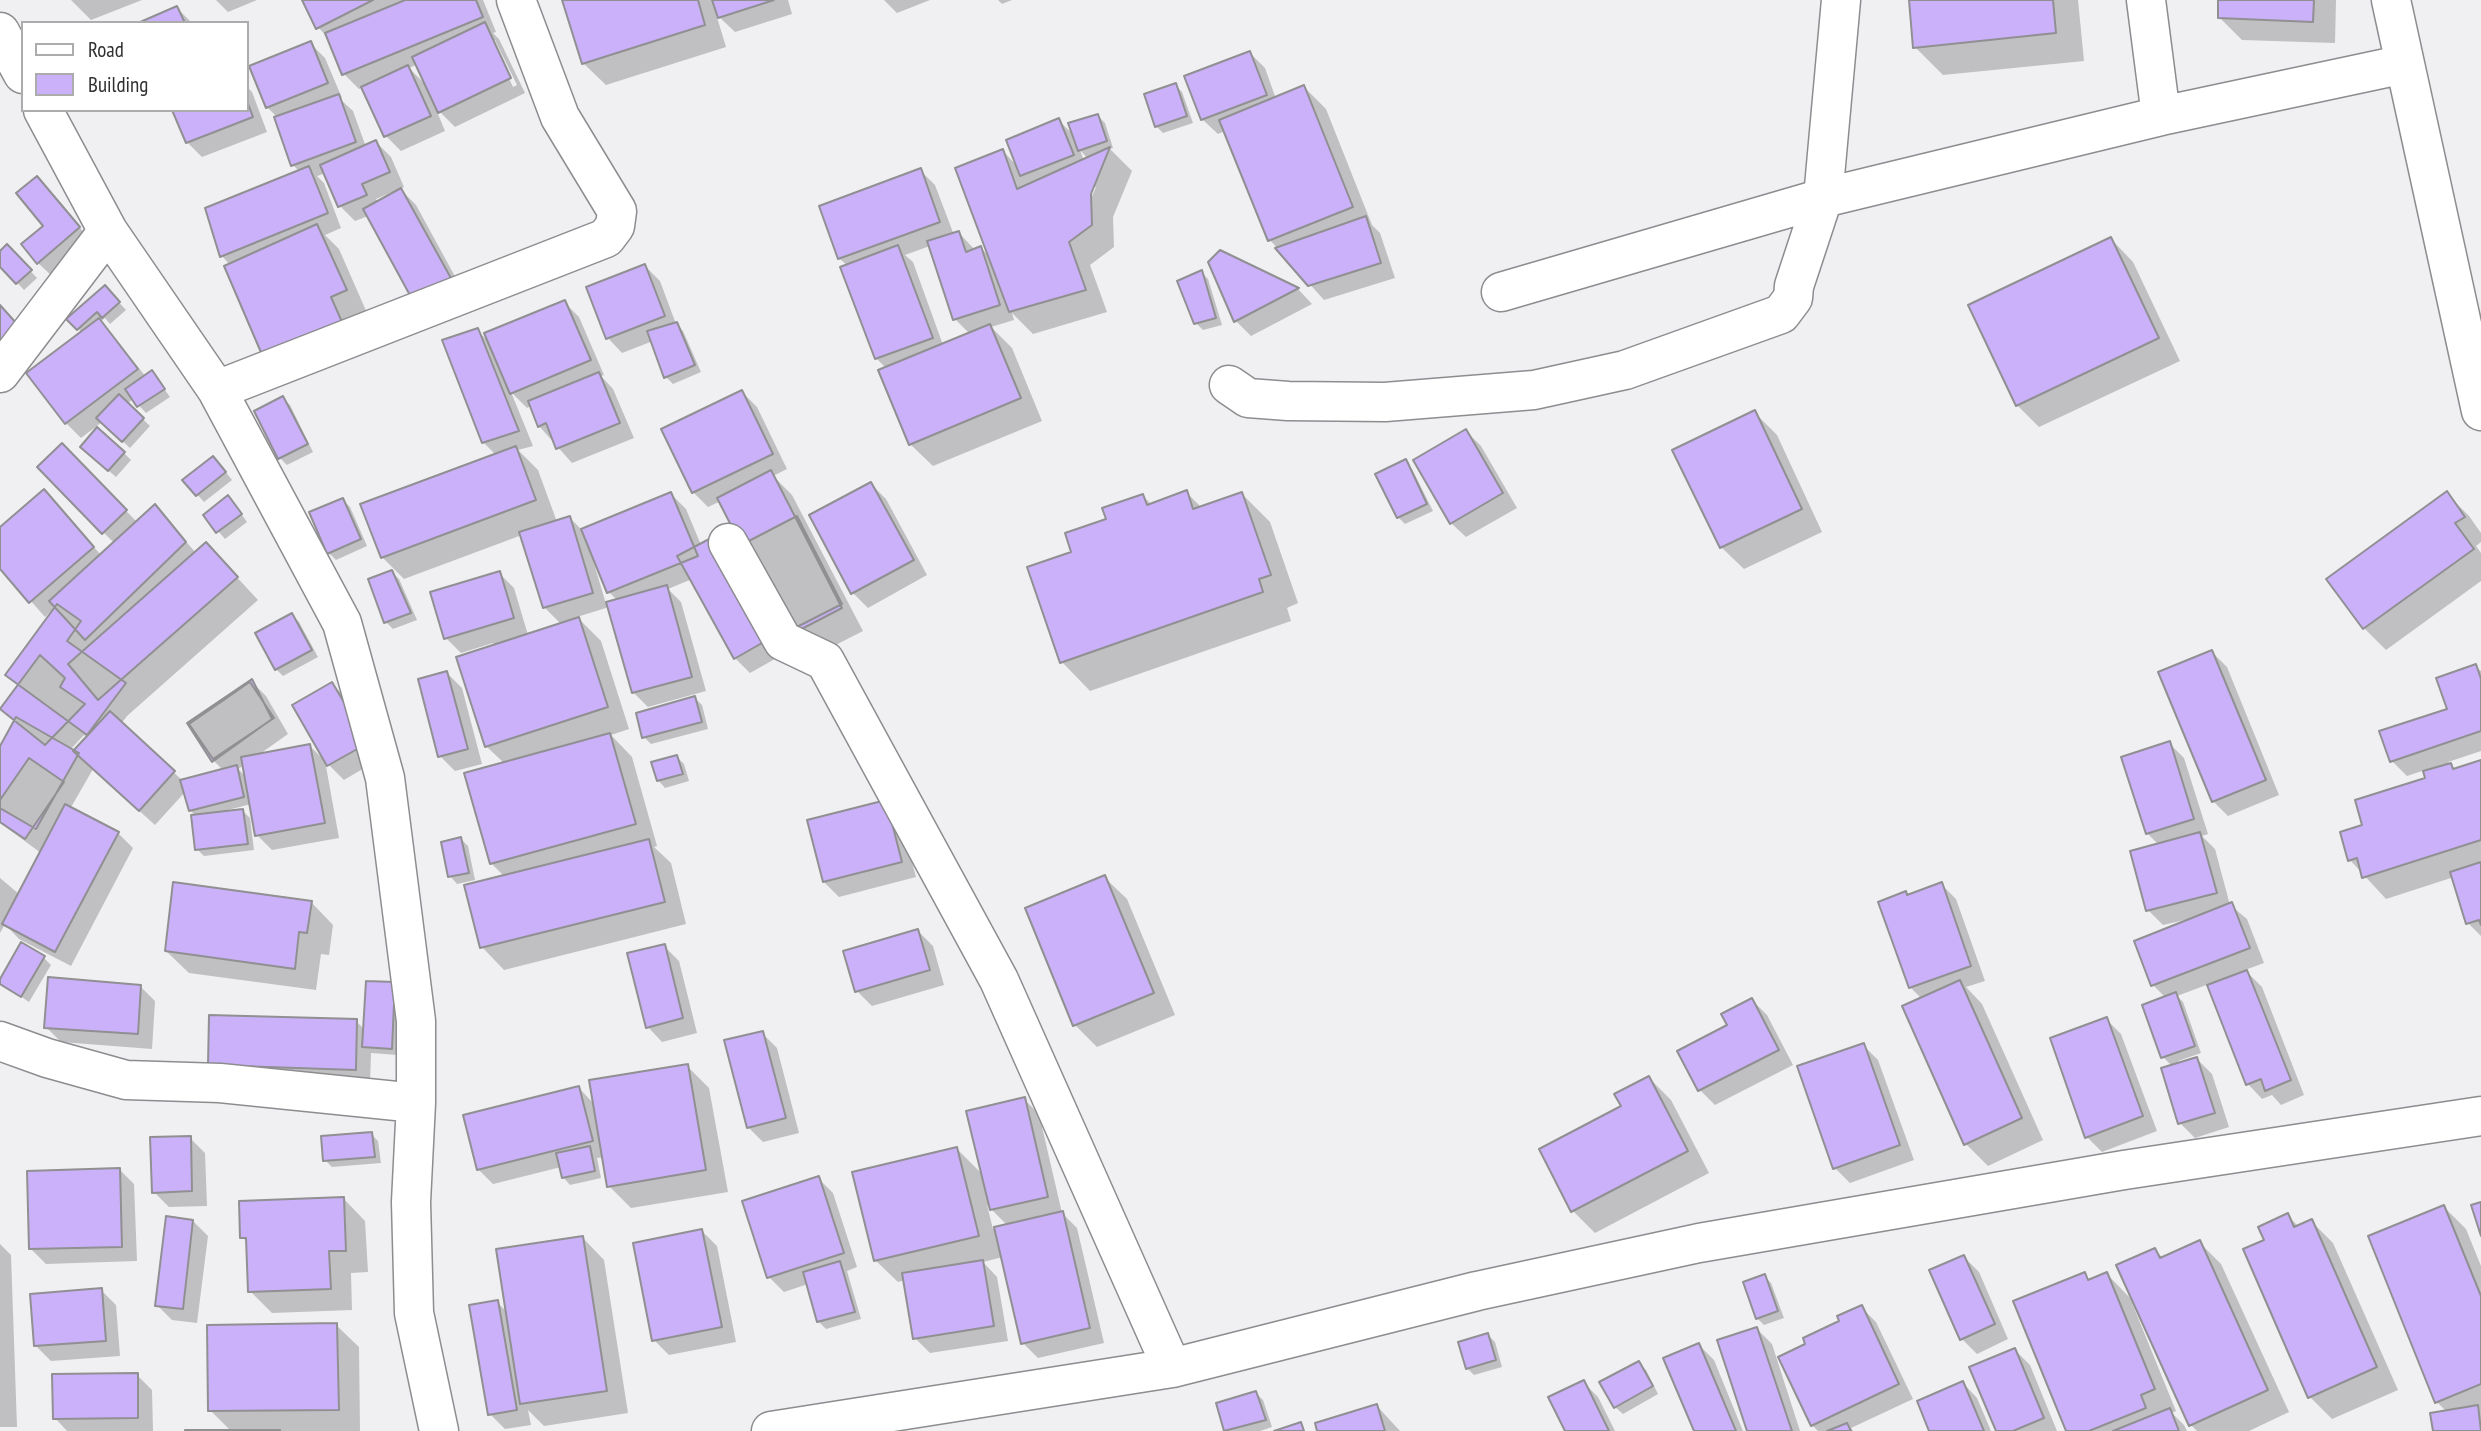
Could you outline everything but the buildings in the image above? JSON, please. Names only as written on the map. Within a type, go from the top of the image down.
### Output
[{"type":"street","points":[[218,390],[606,238],[615,226],[617,211],[560,117],[516,0]]},
{"type":"street","points":[[1229,386],[1248,398],[1288,401],[1385,402],[1534,390],[1625,370],[1781,314],[1793,298],[1794,286],[1823,198],[1841,0]]},
{"type":"street","points":[[2146,0],[2161,116]]},
{"type":"street","points":[[2391,0],[2481,411]]},
{"type":"street","points":[[2417,0],[2481,292]]},
{"type":"street","points":[[0,32],[21,70]]},
{"type":"street","points":[[1501,292],[1823,198],[2161,116],[2405,64]]},
{"type":"street","points":[[44,112],[108,231],[218,390],[342,623],[385,778],[416,1021],[416,1103],[411,1202],[414,1313],[439,1431]]},
{"type":"street","points":[[0,373],[108,231]]},
{"type":"street","points":[[728,543],[783,641],[825,661],[999,980],[1172,1368]]},
{"type":"street","points":[[0,1041],[47,1058],[126,1080],[220,1083],[416,1103]]},
{"type":"street","points":[[771,1431],[1172,1368],[1477,1291],[1699,1243],[2124,1170],[2481,1116]]}]
